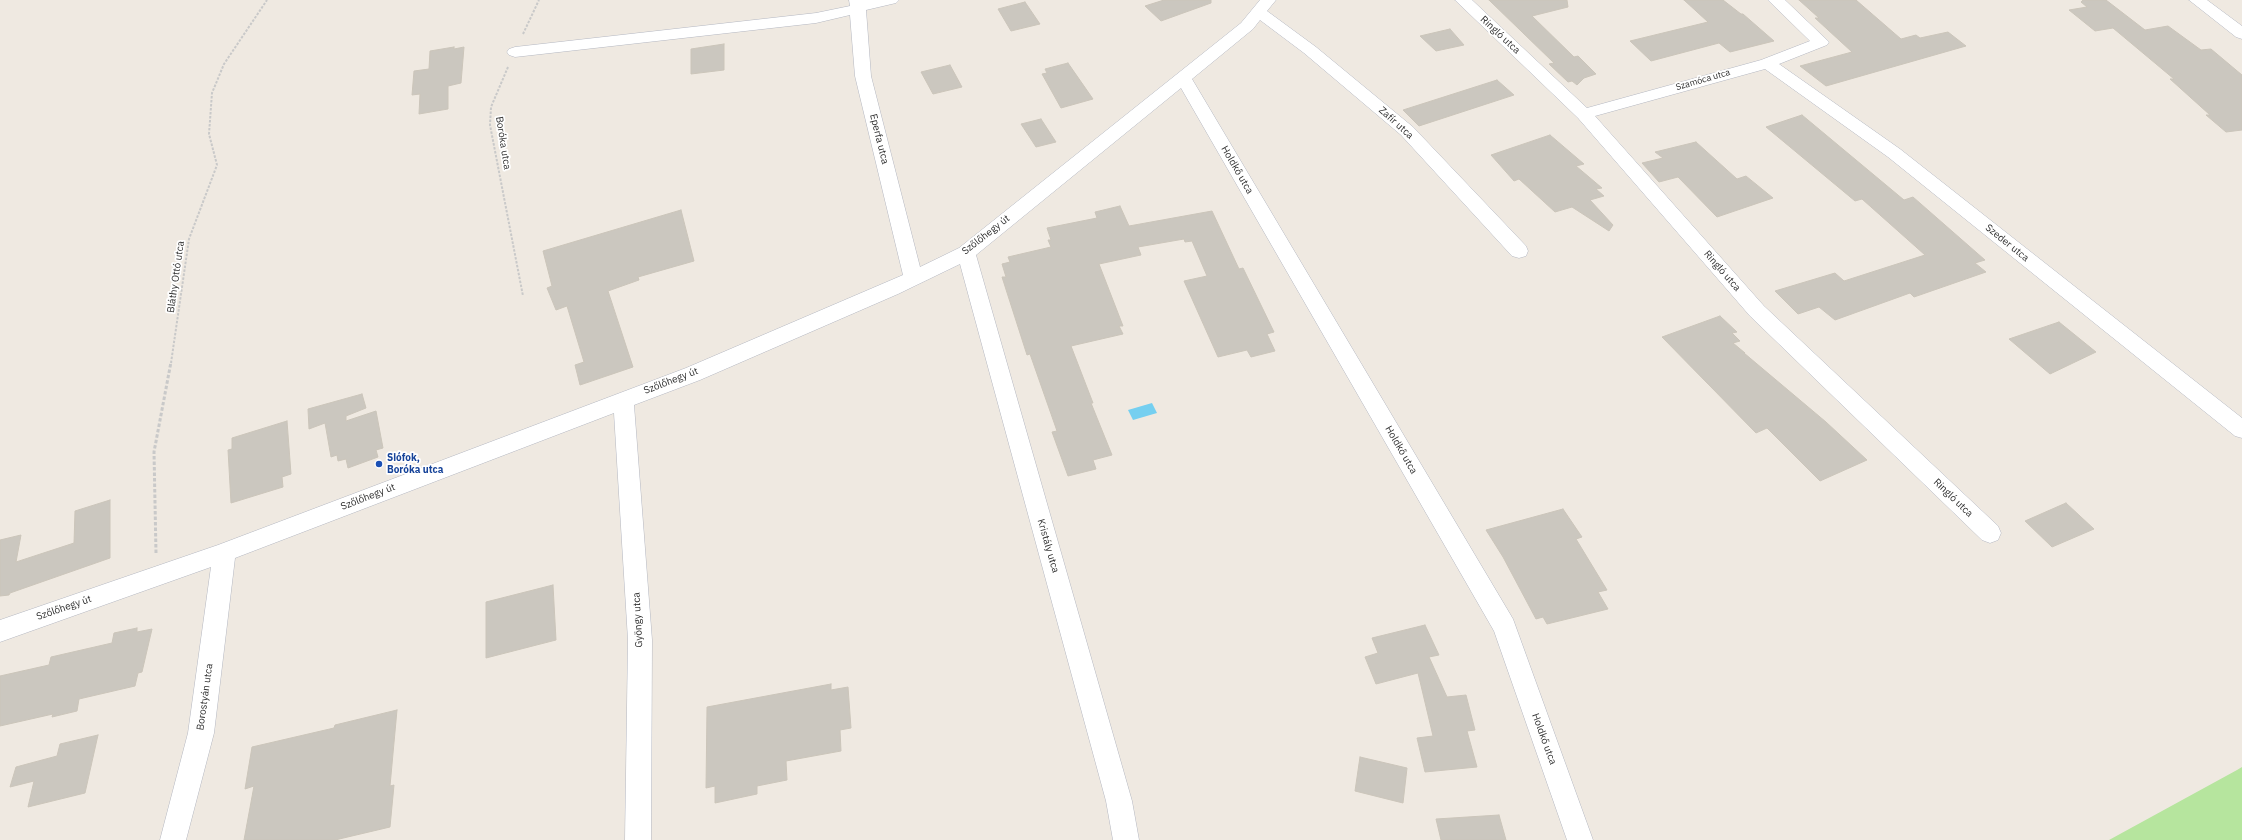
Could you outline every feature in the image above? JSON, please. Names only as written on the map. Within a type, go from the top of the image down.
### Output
[{"type":"street","points":[[515,52],[816,18],[858,5],[890,0]]},
{"type":"street","name":"Ringló utca","points":[[1463,0],[1584,114],[1757,311],[1990,533]]},
{"type":"street","name":"Szamóca utca","points":[[1584,114],[1767,63],[1821,42],[1776,0]]},
{"type":"street","points":[[2197,0],[2242,34]]},
{"type":"street","name":"Eperfa utca","points":[[858,5],[862,76],[913,277]]},
{"type":"street","name":"Szőlőhegy út","points":[[0,631],[224,552],[693,374],[891,289],[913,277],[966,253],[1246,26],[1263,6]]},
{"type":"street","name":"Zafír utca","points":[[1263,6],[1310,50],[1407,131],[1519,251]]},
{"type":"street","name":"Szeder utca","points":[[1767,63],[1894,153],[2242,430]]},
{"type":"street","name":"Holdkő utca","points":[[1182,77],[1505,627],[1580,840]]},
{"type":"street","name":"Kristály utca","points":[[966,253],[1119,801],[1126,840]]},
{"type":"street","name":"Gyöngy utca","points":[[623,400],[640,640],[638,840]]},
{"type":"street","name":"Borostyán utca","points":[[173,840],[201,733],[224,552]]},
{"type":"path","name":"Bláthy Ottó utca","points":[[157,576],[154,452],[174,348],[189,239],[217,165],[209,134],[212,92],[224,64],[267,0]]},
{"type":"path","name":"Boróka utca","points":[[523,296],[490,125],[490,107],[539,0]]},
{"type":"green space","points":[[2242,767],[2242,840],[2109,840],[2237,770]]},
{"type":"water","points":[[1152,403],[1157,413],[1133,420],[1128,410]]},
{"type":"building","points":[[1164,0],[1211,0],[1211,3],[1161,21],[1145,6]]},
{"type":"building","points":[[1489,0],[1567,0],[1568,7],[1532,16],[1574,57],[1578,56],[1596,74],[1584,78],[1577,85],[1572,81],[1568,82],[1549,64],[1554,63]]},
{"type":"building","points":[[1684,0],[1723,0],[1743,14],[1774,41],[1730,52],[1719,43],[1651,61],[1630,41],[1708,22]]},
{"type":"building","points":[[1799,0],[1856,0],[1901,39],[1916,35],[1920,38],[1948,32],[1966,46],[1826,86],[1800,66],[1852,52],[1815,18],[1819,18]]},
{"type":"building","points":[[2083,0],[2106,0],[2145,30],[2168,26],[2201,50],[2211,49],[2242,75],[2242,130],[2226,132],[2206,115],[2210,115],[2170,79],[2174,79],[2113,28],[2095,31],[2069,10],[2087,7],[2081,2]]},
{"type":"building","points":[[1025,2],[1040,24],[1011,31],[998,9]]},
{"type":"building","points":[[1450,29],[1464,45],[1436,51],[1420,36]]},
{"type":"building","points":[[724,44],[724,70],[691,74],[691,49]]},
{"type":"building","points":[[454,47],[454,49],[464,47],[461,83],[448,86],[448,109],[419,114],[420,94],[412,95],[414,71],[429,69],[430,51]]},
{"type":"building","points":[[1068,63],[1093,99],[1061,108],[1042,74],[1047,73],[1045,69]]},
{"type":"building","points":[[950,65],[962,87],[933,94],[921,72]]},
{"type":"building","points":[[1497,80],[1514,95],[1419,126],[1403,110]]},
{"type":"building","points":[[1802,115],[1904,200],[1913,197],[1985,260],[1975,263],[1986,272],[1914,297],[1910,293],[1835,320],[1819,307],[1798,314],[1775,291],[1835,273],[1844,281],[1925,255],[1862,199],[1855,201],[1766,127]]},
{"type":"building","points":[[1041,119],[1056,142],[1036,147],[1021,124]]},
{"type":"building","points":[[1550,135],[1584,164],[1576,166],[1602,188],[1596,189],[1604,196],[1590,200],[1613,225],[1609,231],[1572,207],[1555,212],[1519,179],[1514,181],[1491,155]]},
{"type":"building","points":[[1696,142],[1737,179],[1746,176],[1773,198],[1717,217],[1678,177],[1659,182],[1642,163],[1663,158],[1655,152]]},
{"type":"building","points":[[1120,206],[1129,226],[1212,211],[1239,269],[1243,268],[1274,332],[1267,334],[1275,351],[1251,357],[1247,350],[1218,357],[1184,281],[1207,276],[1192,241],[1185,242],[1184,239],[1138,247],[1141,255],[1099,264],[1123,326],[1119,326],[1123,334],[1071,346],[1093,403],[1091,403],[1112,455],[1093,460],[1096,469],[1068,476],[1052,432],[1057,431],[1030,354],[1027,355],[1002,277],[1006,277],[1002,264],[1010,262],[1008,257],[1051,247],[1048,240],[1051,240],[1047,228],[1097,218],[1095,212]]},
{"type":"building","points":[[681,210],[694,261],[638,277],[639,280],[608,291],[633,367],[580,385],[575,365],[584,362],[567,306],[556,310],[547,288],[552,286],[543,251]]},
{"type":"building","points":[[1720,316],[1737,332],[1732,333],[1740,341],[1733,343],[1826,422],[1867,460],[1820,481],[1767,428],[1756,433],[1662,337]]},
{"type":"building","points":[[2059,322],[2096,352],[2050,374],[2009,339]]},
{"type":"building","points":[[362,394],[366,408],[346,416],[346,421],[376,411],[383,448],[376,450],[378,457],[348,468],[346,459],[338,461],[337,455],[331,457],[325,423],[309,429],[308,409]]},
{"type":"building","points":[[287,421],[291,474],[282,477],[283,487],[231,503],[228,450],[232,449],[232,438]]},
{"type":"building","points":[[110,500],[110,558],[10,593],[9,595],[0,596],[0,540],[21,535],[16,562],[74,543],[75,511]]},
{"type":"building","points":[[2066,503],[2094,529],[2052,547],[2025,521]]},
{"type":"building","points":[[1563,509],[1582,537],[1576,539],[1607,590],[1598,592],[1608,609],[1547,624],[1543,617],[1536,619],[1503,557],[1486,530]]},
{"type":"building","points":[[553,585],[556,640],[486,658],[486,602]]},
{"type":"building","points":[[1425,625],[1439,655],[1429,657],[1447,697],[1466,695],[1475,730],[1467,731],[1477,767],[1425,772],[1417,738],[1433,736],[1418,673],[1376,684],[1365,657],[1378,653],[1372,638]]},
{"type":"building","points":[[137,628],[137,632],[152,629],[142,672],[138,673],[135,686],[79,699],[77,711],[52,717],[53,714],[0,726],[0,676],[49,665],[51,657],[112,643],[114,633]]},
{"type":"building","points":[[831,684],[831,690],[848,687],[851,728],[840,730],[841,751],[786,761],[787,780],[757,786],[757,794],[715,803],[715,786],[706,788],[707,707]]},
{"type":"building","points":[[397,710],[390,786],[394,785],[390,827],[335,840],[244,840],[254,786],[245,789],[252,747],[334,728],[335,725]]},
{"type":"building","points":[[98,735],[85,793],[28,807],[34,781],[10,787],[16,767],[57,756],[60,744]]},
{"type":"building","points":[[1360,757],[1407,768],[1403,803],[1355,791]]},
{"type":"building","points":[[1499,815],[1506,840],[1441,840],[1436,819]]},
{"type":"place","name":"Siófok, Boróka utca","points":[[379,464]]}]
